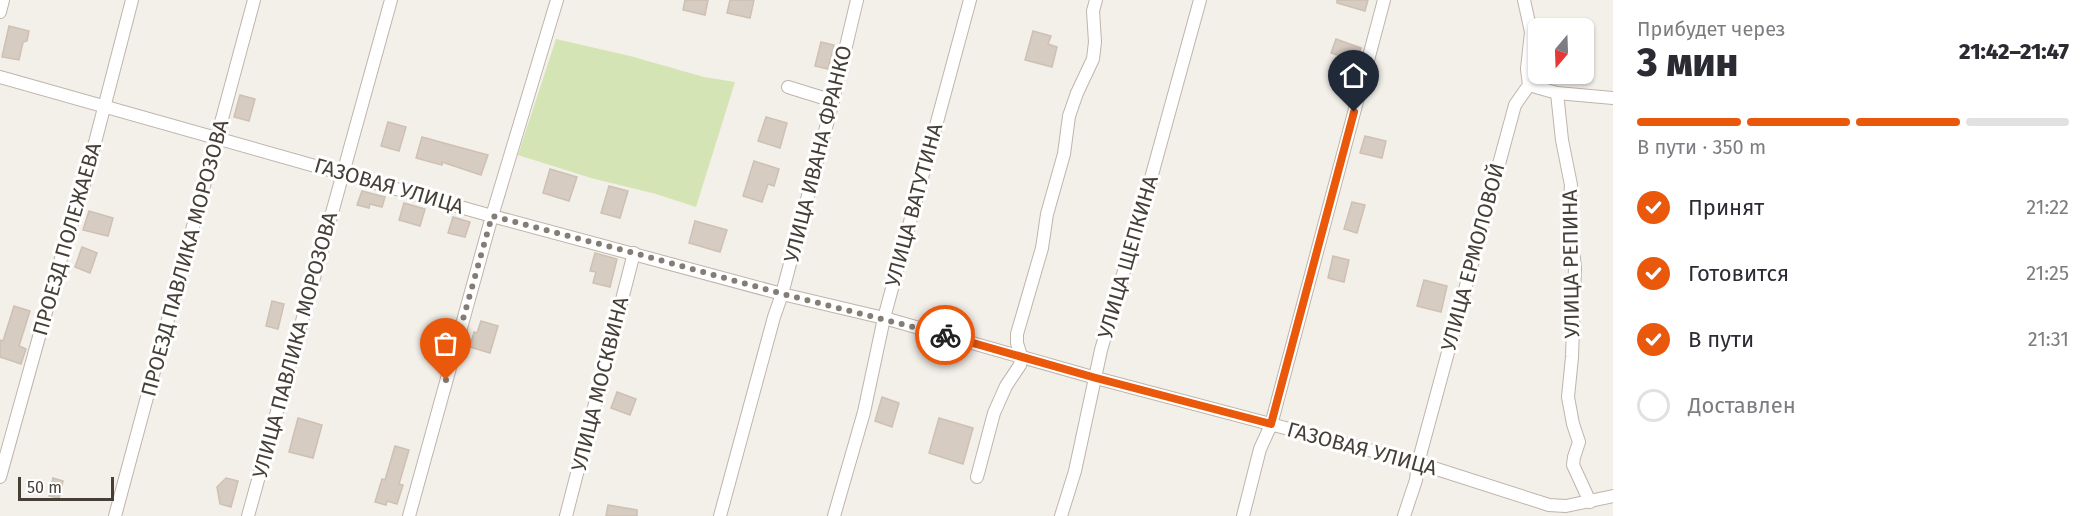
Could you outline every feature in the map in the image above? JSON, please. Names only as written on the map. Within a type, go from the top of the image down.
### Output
[{"type":"street","points":[[0,12],[3,0]]},
{"type":"street","name":"ПРОЕЗД ПОЛЕЖАЕВА","points":[[0,477],[85,181],[132,0]]},
{"type":"street","name":"ПРОЕЗД ПАВЛИКА МОРОЗОВА","points":[[115,516],[254,0]]},
{"type":"street","name":"УЛИЦА ПАВЛИКА МОРОЗОВА","points":[[248,516],[391,0]]},
{"type":"street","points":[[409,516],[492,216],[557,0]]},
{"type":"street","name":"УЛИЦА ИВАНА ФРАНКО","points":[[720,516],[774,317],[783,294],[857,0]]},
{"type":"street","name":"УЛИЦА ВАТУТИНА","points":[[834,516],[864,412],[884,318],[970,0]]},
{"type":"street","points":[[977,477],[994,413],[1022,356],[1017,344],[1017,334],[1042,248],[1047,214],[1064,154],[1069,116],[1093,59],[1095,42],[1093,11],[1096,0]]},
{"type":"street","name":"УЛИЦА ЩЕПКИНА","points":[[1061,516],[1075,471],[1101,350],[1200,0]]},
{"type":"street","points":[[1243,516],[1260,449],[1271,424],[1384,0]]},
{"type":"street","points":[[1524,0],[1531,32],[1527,69],[1529,85],[1557,93],[1613,98]]},
{"type":"street","name":"ГАЗОВАЯ УЛИЦА","points":[[0,77],[492,216],[783,294],[884,318],[1096,378],[1418,463],[1565,511],[1613,496]]},
{"type":"street","name":"УЛИЦА ЕРМОЛОВОЙ","points":[[1404,516],[1416,480],[1418,463],[1515,105],[1529,85]]},
{"type":"street","points":[[788,87],[833,101]]},
{"type":"street","name":"УЛИЦА РЕПИНА","points":[[1557,93],[1562,140],[1571,185],[1569,212],[1575,268],[1572,357],[1568,397],[1579,442],[1573,465],[1590,502]]},
{"type":"street","name":"УЛИЦА МОСКВИНА","points":[[566,516],[634,253]]},
{"type":"green space","points":[[556,39],[630,56],[704,77],[735,82],[696,207],[518,155]]},
{"type":"building","points":[[685,0],[708,0],[705,15],[683,10]]},
{"type":"building","points":[[730,0],[754,0],[750,18],[727,13]]},
{"type":"building","points":[[1337,0],[1368,0],[1365,11],[1337,3]]},
{"type":"building","points":[[9,26],[29,31],[27,41],[23,42],[19,60],[2,57]]},
{"type":"building","points":[[1033,31],[1051,36],[1048,44],[1057,47],[1052,67],[1025,60]]},
{"type":"building","points":[[1336,39],[1361,48],[1357,61],[1331,53]]},
{"type":"building","points":[[821,42],[834,45],[828,69],[815,66]]},
{"type":"building","points":[[240,95],[255,99],[249,121],[234,117]]},
{"type":"building","points":[[766,117],[787,123],[780,148],[758,141]]},
{"type":"building","points":[[388,122],[406,127],[399,151],[381,146]]},
{"type":"building","points":[[1365,136],[1386,141],[1382,158],[1360,153]]},
{"type":"building","points":[[422,137],[488,155],[481,175],[442,162],[442,165],[416,158]]},
{"type":"building","points":[[754,161],[779,169],[774,186],[768,184],[762,202],[743,196]]},
{"type":"building","points":[[550,169],[577,177],[569,201],[543,193]]},
{"type":"building","points":[[609,186],[628,191],[620,218],[601,213]]},
{"type":"building","points":[[362,191],[385,197],[382,207],[370,204],[369,208],[357,205]]},
{"type":"building","points":[[1352,202],[1365,205],[1357,233],[1344,229]]},
{"type":"building","points":[[404,203],[425,209],[420,226],[399,220]]},
{"type":"building","points":[[89,211],[113,218],[108,236],[83,230]]},
{"type":"building","points":[[453,217],[470,222],[465,237],[448,233]]},
{"type":"building","points":[[695,221],[727,230],[720,252],[689,243]]},
{"type":"building","points":[[82,247],[97,253],[90,273],[75,267]]},
{"type":"building","points":[[595,253],[617,259],[610,287],[593,283],[596,272],[590,271]]},
{"type":"building","points":[[1333,256],[1349,260],[1344,282],[1328,278]]},
{"type":"building","points":[[1424,280],[1447,286],[1441,312],[1417,306]]},
{"type":"building","points":[[272,301],[284,304],[278,329],[266,326]]},
{"type":"building","points":[[14,306],[30,311],[19,346],[26,349],[21,364],[0,357],[0,340],[3,341]]},
{"type":"building","points":[[481,321],[498,326],[490,353],[470,347],[474,332],[477,333]]},
{"type":"building","points":[[617,392],[636,399],[630,415],[611,408]]},
{"type":"building","points":[[882,397],[899,403],[892,427],[875,421]]},
{"type":"building","points":[[298,418],[322,425],[313,458],[289,452]]},
{"type":"building","points":[[939,418],[973,428],[963,464],[929,453]]},
{"type":"building","points":[[395,446],[409,450],[399,484],[403,485],[397,504],[387,501],[386,505],[375,502],[382,479],[385,480]]},
{"type":"building","points":[[53,478],[63,481],[59,498],[49,496]]},
{"type":"building","points":[[226,478],[238,481],[231,507],[220,504],[217,487]]},
{"type":"building","points":[[608,505],[637,510],[637,516],[606,516]]},
{"type":"way so far","points":[[446,380],[492,216],[945,335]]},
{"type":"route","points":[[945,335],[1271,424],[1354,112]]}]
